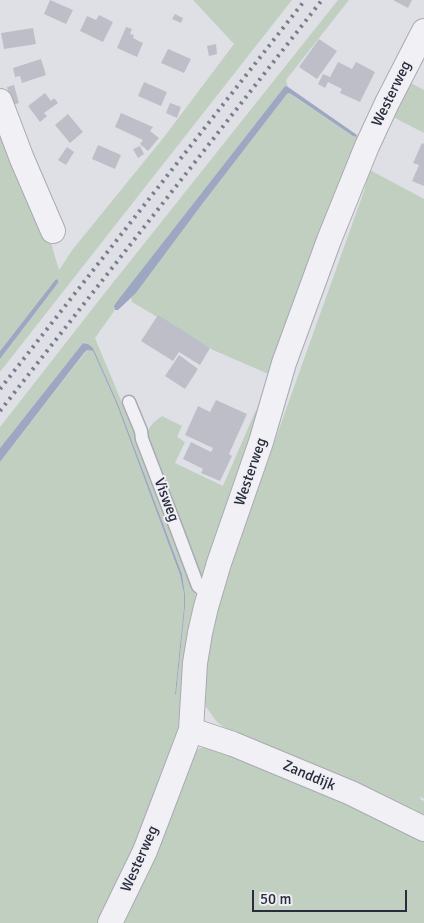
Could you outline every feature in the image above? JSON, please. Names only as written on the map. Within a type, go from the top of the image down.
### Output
[{"type":"street","name":"Westerweg","points":[[110,923],[144,851],[191,730],[195,663],[210,593],[261,442],[284,362],[329,240],[367,146],[424,31]]},
{"type":"street","points":[[0,101],[22,159],[53,231]]},
{"type":"street","name":"Zanddijk","points":[[191,730],[233,744],[351,793],[424,829]]},
{"type":"lane","name":"Visweg","points":[[129,402],[142,431],[142,439],[198,586],[210,593]]},
{"type":"green space","points":[[193,0],[292,0],[0,372],[0,359],[58,283],[58,280],[56,279],[0,351],[0,124],[49,236],[59,270],[73,249],[164,137],[234,44]]},
{"type":"green space","points":[[338,0],[349,0],[286,80],[288,87],[285,86],[118,300],[115,310],[95,338],[185,559],[195,593],[197,603],[185,713],[166,777],[101,923],[0,923],[0,462],[87,350],[93,351],[117,405],[180,575],[184,594],[184,607],[176,695],[185,607],[185,594],[182,574],[118,404],[93,349],[84,342],[0,448],[0,427]]},
{"type":"green space","points":[[407,81],[424,90],[424,133],[391,116]]},
{"type":"green space","points":[[289,93],[353,136],[356,137],[357,135],[362,139],[273,376],[213,350],[132,302],[131,297],[136,293]]},
{"type":"green space","points":[[370,170],[424,199],[424,799],[421,797],[420,799],[424,801],[424,818],[229,731],[217,722],[206,707],[204,695],[204,666],[224,583]]},
{"type":"green space","points":[[258,408],[262,413],[205,580],[201,579],[146,439],[149,428],[162,416],[182,426],[177,437],[185,442],[175,463],[223,486]]},
{"type":"green space","points":[[216,747],[424,837],[424,923],[118,923],[194,753],[200,748]]},
{"type":"water","points":[[285,86],[357,135],[356,137],[294,96],[289,93],[287,94],[136,293],[118,310],[115,310],[114,306],[118,300]]},
{"type":"water","points":[[56,279],[58,283],[0,359],[0,351]]},
{"type":"water","points":[[83,343],[93,348],[118,404],[182,574],[185,594],[185,607],[176,695],[184,607],[184,594],[180,575],[117,405],[93,351],[87,350],[84,353],[0,462],[0,448]]},
{"type":"building","points":[[50,0],[73,10],[66,24],[44,14]]},
{"type":"building","points":[[393,0],[412,0],[408,8]]},
{"type":"building","points":[[175,14],[183,18],[181,23],[172,19]]},
{"type":"building","points":[[99,15],[113,22],[103,42],[80,31],[87,16],[96,20]]},
{"type":"building","points":[[126,27],[132,29],[130,34],[134,35],[133,38],[143,43],[137,57],[117,48]]},
{"type":"building","points":[[33,28],[36,44],[4,49],[1,33]]},
{"type":"building","points":[[319,39],[337,51],[317,79],[299,67]]},
{"type":"building","points":[[216,44],[217,54],[209,56],[207,46]]},
{"type":"building","points":[[168,49],[191,59],[184,73],[161,63]]},
{"type":"building","points":[[41,59],[46,75],[22,83],[20,76],[15,77],[13,68]]},
{"type":"building","points":[[338,62],[352,69],[356,62],[375,72],[360,102],[340,93],[342,89],[328,82],[325,88],[318,84],[323,74],[330,77]]},
{"type":"building","points":[[144,82],[167,92],[161,106],[138,96]]},
{"type":"building","points":[[14,85],[19,103],[12,105],[7,87]]},
{"type":"building","points":[[45,93],[51,101],[54,98],[58,103],[44,113],[47,116],[40,122],[28,106]]},
{"type":"building","points":[[170,103],[181,107],[177,118],[166,113]]},
{"type":"building","points":[[121,113],[153,127],[150,131],[159,138],[148,151],[140,144],[143,140],[115,127]]},
{"type":"building","points":[[68,114],[83,132],[70,143],[55,125]]},
{"type":"building","points":[[422,143],[424,144],[424,186],[412,181],[419,165],[413,163]]},
{"type":"building","points":[[98,145],[121,155],[115,169],[92,159]]},
{"type":"building","points":[[140,146],[144,154],[138,158],[133,149]]},
{"type":"building","points":[[67,147],[74,152],[66,165],[58,160]]},
{"type":"building","points":[[158,315],[210,348],[200,365],[179,352],[173,361],[141,341]]},
{"type":"building","points":[[179,355],[198,369],[185,389],[165,376]]},
{"type":"building","points":[[216,400],[247,414],[229,454],[232,456],[220,481],[201,473],[203,469],[183,459],[191,442],[211,452],[213,448],[185,435],[198,406],[210,412]]},
{"type":"railway","points":[[0,389],[305,0]]},
{"type":"railway","points":[[0,411],[322,0]]}]
